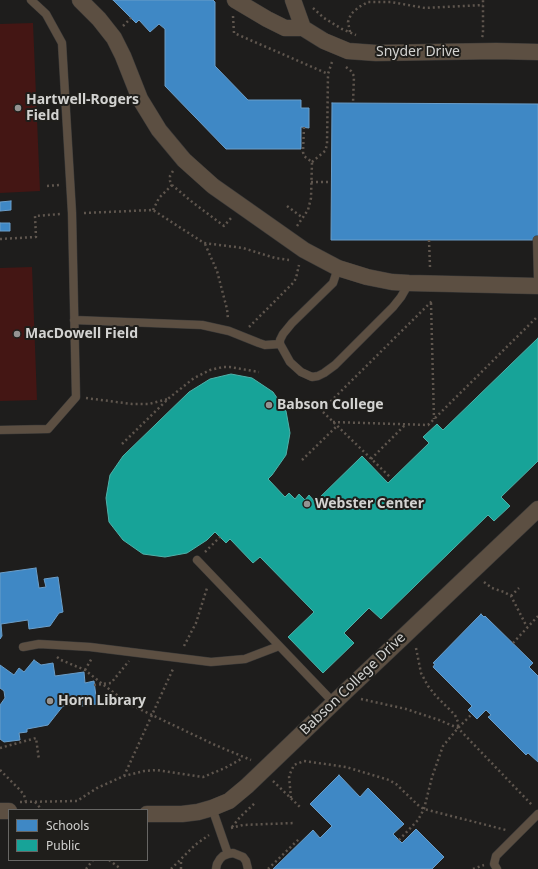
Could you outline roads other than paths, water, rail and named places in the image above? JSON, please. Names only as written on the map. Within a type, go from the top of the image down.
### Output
[{"type":"street","points":[[80,0],[99,19],[114,38],[123,56],[140,99],[159,130],[184,160],[213,186],[304,250],[338,268],[367,277],[392,282],[538,286]]},
{"type":"street","points":[[293,0],[303,28]]},
{"type":"street","name":"Snyder Drive","points":[[234,6],[285,28],[303,28],[324,41],[348,51],[376,53],[496,51],[538,52]]},
{"type":"street","name":"Babson College Drive","points":[[148,814],[182,814],[198,812],[229,801],[263,771],[538,509]]},
{"type":"lane","points":[[0,430],[48,429],[76,397],[72,214],[62,44],[46,14],[31,0]]},
{"type":"lane","points":[[537,240],[538,280]]},
{"type":"lane","points":[[338,268],[333,283],[292,323],[283,334],[280,344],[290,362],[301,372],[312,377],[324,373],[335,365],[393,307],[409,283]]},
{"type":"lane","points":[[74,320],[202,325],[229,331],[259,344],[280,344]]},
{"type":"lane","points":[[197,560],[279,646],[338,698]]},
{"type":"lane","points":[[23,647],[39,644],[94,647],[211,662],[245,659],[279,646]]},
{"type":"lane","points":[[212,808],[228,854]]},
{"type":"lane","points":[[497,869],[494,864],[496,856],[538,814]]},
{"type":"lane","points":[[216,869],[220,859],[228,854],[238,854],[243,857],[246,861],[248,869]]},
{"type":"place","name":"Hartwell-Rogers Field","points":[[18,108]]},
{"type":"place","name":"MacDowell Field","points":[[17,334]]},
{"type":"place","name":"Babson College","points":[[269,405]]},
{"type":"place","name":"Webster Center","points":[[307,504]]},
{"type":"place","name":"Horn Library","points":[[50,701]]}]
